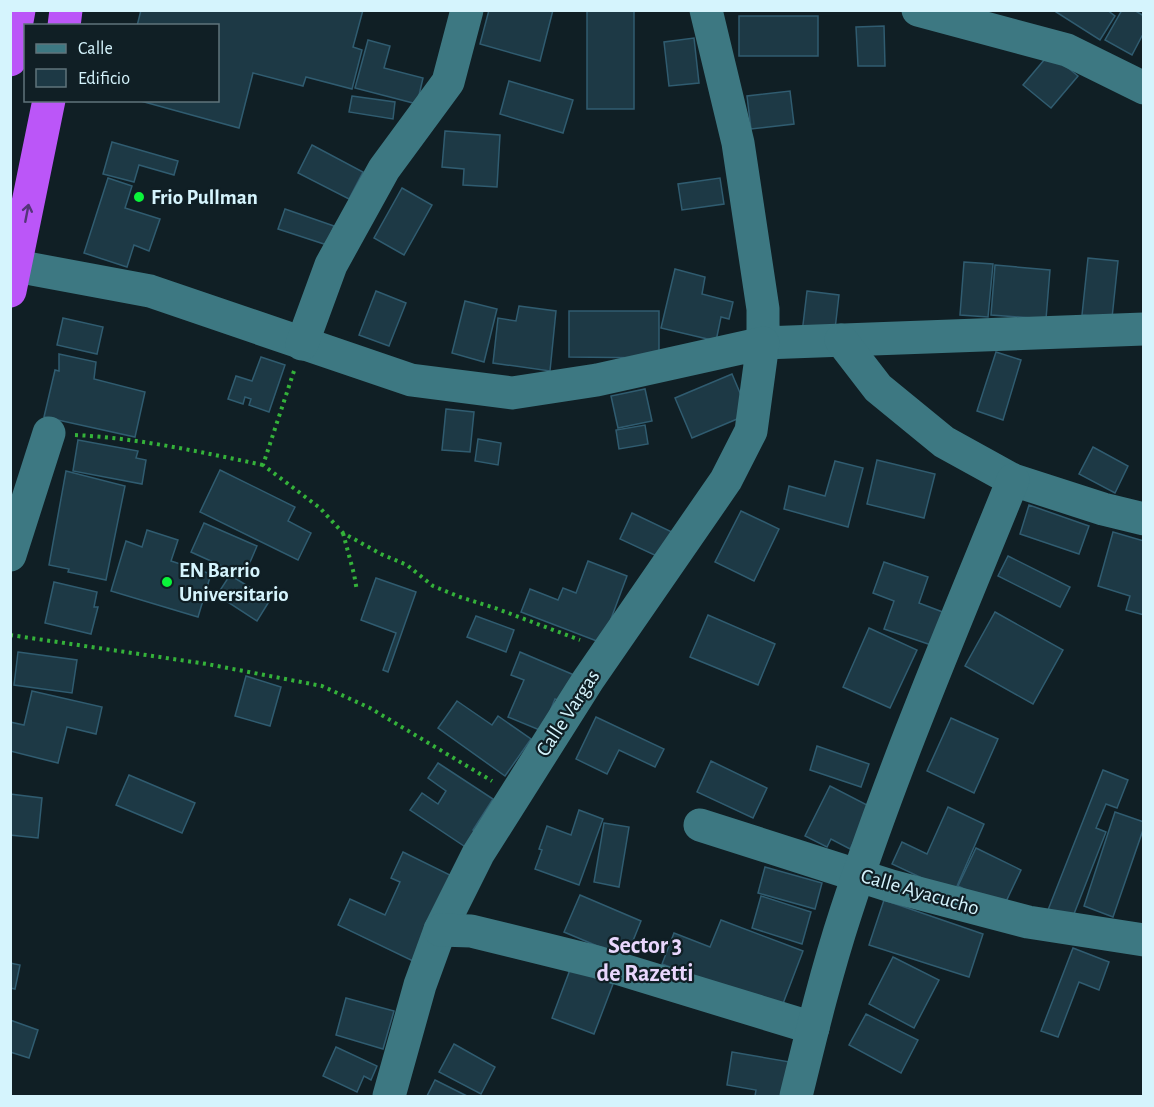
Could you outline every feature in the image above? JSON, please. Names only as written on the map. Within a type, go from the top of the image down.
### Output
[{"type":"highway","points":[[10,60],[19,10]]},
{"type":"highway","points":[[14,278],[49,102]]},
{"type":"street","points":[[302,344],[330,265],[384,169],[448,82],[467,10]]},
{"type":"street","name":"Calle Vargas","points":[[389,1096],[420,985],[440,930],[478,854],[608,651],[726,480],[750,431],[763,343],[763,309],[738,143],[705,10]]},
{"type":"street","points":[[918,10],[1067,50],[1143,88]]},
{"type":"street","points":[[14,278],[150,291],[411,380],[512,393],[597,380],[763,343],[1143,329]]},
{"type":"street","points":[[841,340],[878,388],[944,442],[1013,480],[1103,509],[1143,519]]},
{"type":"street","points":[[10,555],[49,433]]},
{"type":"street","points":[[796,1096],[832,956],[859,874],[914,724],[1013,480]]},
{"type":"street","name":"Calle Ayacucho","points":[[700,825],[891,886],[1028,922],[1143,940]]},
{"type":"street","points":[[440,930],[471,931],[597,962],[813,1028]]},
{"type":"path","points":[[263,465],[302,344]]},
{"type":"path","points":[[49,433],[103,436],[263,465],[320,508],[343,533],[407,565],[433,586],[608,651]]},
{"type":"path","points":[[343,533],[357,591]]},
{"type":"path","points":[[10,635],[207,664],[322,686],[370,708],[516,795]]},
{"type":"building","points":[[141,10],[363,10],[353,47],[362,50],[352,89],[306,77],[303,86],[253,73],[239,128],[144,102],[219,102],[219,24],[138,24]]},
{"type":"building","points":[[489,10],[553,10],[540,61],[480,44]]},
{"type":"building","points":[[587,10],[634,10],[634,109],[587,109]]},
{"type":"building","points":[[1057,10],[1107,10],[1115,16],[1100,40],[1056,12]]},
{"type":"building","points":[[1122,10],[1134,10],[1144,16],[1144,37],[1142,36],[1132,55],[1105,40]]},
{"type":"building","points":[[739,16],[818,16],[818,56],[739,56]]},
{"type":"building","points":[[884,26],[885,66],[858,66],[856,27]]},
{"type":"building","points":[[694,38],[699,83],[669,86],[664,42]]},
{"type":"building","points":[[368,40],[390,46],[384,68],[423,78],[417,104],[355,88]]},
{"type":"building","points":[[1050,53],[1078,76],[1051,108],[1023,85]]},
{"type":"building","points":[[509,81],[573,100],[563,133],[500,114]]},
{"type":"building","points":[[790,91],[794,124],[751,129],[747,96]]},
{"type":"building","points":[[352,96],[395,102],[393,119],[349,112]]},
{"type":"building","points":[[445,131],[500,135],[497,187],[463,185],[464,169],[442,167]]},
{"type":"building","points":[[112,142],[178,161],[174,175],[139,165],[134,182],[103,174]]},
{"type":"building","points":[[312,145],[363,172],[349,199],[298,173]]},
{"type":"building","points":[[108,178],[132,186],[125,208],[160,219],[149,251],[134,245],[127,267],[84,253]]},
{"type":"building","points":[[720,178],[724,204],[682,210],[678,184]]},
{"type":"building","points":[[402,188],[432,205],[404,255],[374,238]]},
{"type":"building","points":[[285,209],[334,226],[327,245],[278,229]]},
{"type":"building","points":[[1088,258],[1118,261],[1112,318],[1082,315]]},
{"type":"building","points":[[964,262],[993,264],[988,317],[960,315]]},
{"type":"building","points":[[995,265],[1050,270],[1046,319],[991,315]]},
{"type":"building","points":[[675,269],[705,277],[702,294],[733,302],[729,319],[721,317],[716,341],[661,328]]},
{"type":"building","points":[[376,291],[406,303],[389,346],[359,335]]},
{"type":"building","points":[[807,291],[839,295],[834,338],[802,333]]},
{"type":"building","points":[[465,301],[497,309],[484,362],[452,353]]},
{"type":"building","points":[[519,306],[556,311],[550,371],[493,363],[498,318],[516,321]]},
{"type":"building","points":[[569,311],[659,311],[659,358],[569,357]]},
{"type":"building","points":[[63,318],[103,327],[97,354],[57,345]]},
{"type":"building","points":[[996,352],[1021,360],[1003,420],[977,411]]},
{"type":"building","points":[[59,354],[96,362],[94,379],[145,392],[135,437],[44,417],[55,370],[59,371]]},
{"type":"building","points":[[261,357],[285,365],[269,412],[249,405],[251,399],[245,397],[243,404],[228,399],[236,376],[252,381]]},
{"type":"building","points":[[732,374],[749,414],[692,438],[675,398]]},
{"type":"building","points":[[645,389],[652,421],[618,428],[611,396]]},
{"type":"building","points":[[446,409],[474,412],[470,452],[442,450]]},
{"type":"building","points":[[645,425],[648,444],[619,449],[616,430]]},
{"type":"building","points":[[478,439],[501,443],[498,465],[475,461]]},
{"type":"building","points":[[78,440],[138,451],[136,458],[146,460],[142,484],[73,471]]},
{"type":"building","points":[[1093,447],[1128,466],[1115,493],[1079,474]]},
{"type":"building","points":[[877,460],[935,474],[924,518],[867,504]]},
{"type":"building","points":[[835,461],[863,468],[848,527],[784,509],[789,486],[825,496]]},
{"type":"building","points":[[220,470],[295,507],[288,521],[311,533],[298,560],[200,512]]},
{"type":"building","points":[[66,471],[125,486],[106,580],[68,572],[69,569],[49,565]]},
{"type":"building","points":[[1029,505],[1089,526],[1079,554],[1020,534]]},
{"type":"building","points":[[741,511],[779,529],[754,581],[715,562]]},
{"type":"building","points":[[632,513],[672,532],[661,558],[620,539]]},
{"type":"building","points":[[204,523],[257,546],[244,576],[191,552]]},
{"type":"building","points":[[147,530],[178,540],[171,561],[211,574],[198,617],[111,591],[126,541],[142,547]]},
{"type":"building","points":[[1113,532],[1144,541],[1144,615],[1126,610],[1130,596],[1098,586]]},
{"type":"building","points":[[1008,556],[1070,587],[1060,607],[998,576]]},
{"type":"building","points":[[588,561],[627,576],[602,643],[521,612],[530,589],[558,600],[563,588],[576,593]]},
{"type":"building","points":[[884,562],[928,577],[919,603],[948,614],[937,647],[884,629],[894,601],[873,593]]},
{"type":"building","points":[[230,575],[270,600],[257,621],[217,595]]},
{"type":"building","points":[[376,578],[416,592],[388,672],[383,670],[396,633],[361,620]]},
{"type":"building","points":[[54,582],[97,592],[94,607],[98,607],[91,634],[45,623]]},
{"type":"building","points":[[995,612],[1063,650],[1033,704],[965,666]]},
{"type":"building","points":[[708,615],[775,644],[758,685],[690,657]]},
{"type":"building","points":[[476,616],[514,630],[506,652],[467,637]]},
{"type":"building","points":[[869,628],[917,650],[890,708],[843,687]]},
{"type":"building","points":[[18,652],[77,660],[72,693],[14,685]]},
{"type":"building","points":[[520,652],[574,675],[563,702],[555,699],[542,731],[508,717],[524,680],[511,675]]},
{"type":"building","points":[[246,676],[281,687],[270,726],[235,716]]},
{"type":"building","points":[[32,691],[102,707],[96,734],[67,727],[58,763],[10,751],[10,722],[24,725]]},
{"type":"building","points":[[457,701],[492,725],[498,716],[531,739],[505,776],[438,728]]},
{"type":"building","points":[[596,717],[664,749],[655,767],[619,750],[607,774],[576,759]]},
{"type":"building","points":[[951,718],[998,739],[974,793],[927,771]]},
{"type":"building","points":[[817,746],[869,764],[861,787],[810,770]]},
{"type":"building","points":[[711,761],[767,788],[753,818],[697,792]]},
{"type":"building","points":[[438,763],[493,799],[473,830],[477,833],[467,848],[410,810],[422,793],[438,804],[446,791],[428,778]]},
{"type":"building","points":[[1103,770],[1128,780],[1117,808],[1106,804],[1096,828],[1106,832],[1072,919],[1048,910]]},
{"type":"building","points":[[129,775],[195,803],[182,833],[116,805]]},
{"type":"building","points":[[830,786],[871,807],[850,849],[831,839],[827,847],[805,836]]},
{"type":"building","points":[[10,794],[42,798],[38,838],[10,835]]},
{"type":"building","points":[[948,807],[984,824],[954,893],[892,864],[902,842],[927,854]]},
{"type":"building","points":[[579,810],[603,819],[579,885],[535,869],[547,826],[571,835]]},
{"type":"building","points":[[1115,812],[1144,822],[1144,827],[1113,917],[1084,906]]},
{"type":"building","points":[[604,823],[629,827],[619,887],[594,882]]},
{"type":"building","points":[[976,848],[1021,870],[1003,908],[958,886]]},
{"type":"building","points":[[403,852],[454,877],[413,961],[338,925],[350,899],[385,915],[400,882],[391,878]]},
{"type":"building","points":[[765,867],[822,883],[815,909],[758,893]]},
{"type":"building","points":[[580,895],[641,921],[626,958],[564,932]]},
{"type":"building","points":[[761,896],[811,912],[802,944],[752,928]]},
{"type":"building","points":[[884,900],[983,934],[969,977],[869,945]]},
{"type":"building","points":[[721,920],[803,951],[781,1009],[662,964],[674,933],[710,947]]},
{"type":"building","points":[[1073,948],[1109,962],[1099,990],[1079,982],[1058,1037],[1041,1031]]},
{"type":"building","points":[[893,957],[939,980],[914,1028],[869,1004]]},
{"type":"building","points":[[10,963],[20,965],[15,989],[10,988]]},
{"type":"building","points":[[571,967],[613,984],[594,1034],[552,1018]]},
{"type":"building","points":[[346,998],[394,1011],[383,1049],[336,1035]]},
{"type":"building","points":[[866,1014],[918,1040],[901,1073],[849,1045]]},
{"type":"building","points":[[10,1020],[38,1030],[29,1058],[10,1052]]},
{"type":"building","points":[[454,1044],[495,1067],[481,1094],[439,1072]]},
{"type":"building","points":[[336,1047],[377,1066],[371,1080],[364,1076],[357,1092],[323,1076]]},
{"type":"building","points":[[732,1052],[790,1062],[784,1096],[755,1096],[756,1090],[727,1085]]},
{"type":"building","points":[[435,1080],[467,1096],[427,1096]]},
{"type":"place","name":"Frio Pullman","points":[[139,197]]},
{"type":"place","name":"EN Barrio Universitario","points":[[167,582]]},
{"type":"district","name":"Sector 3 de Razetti","points":[[645,960]]}]
